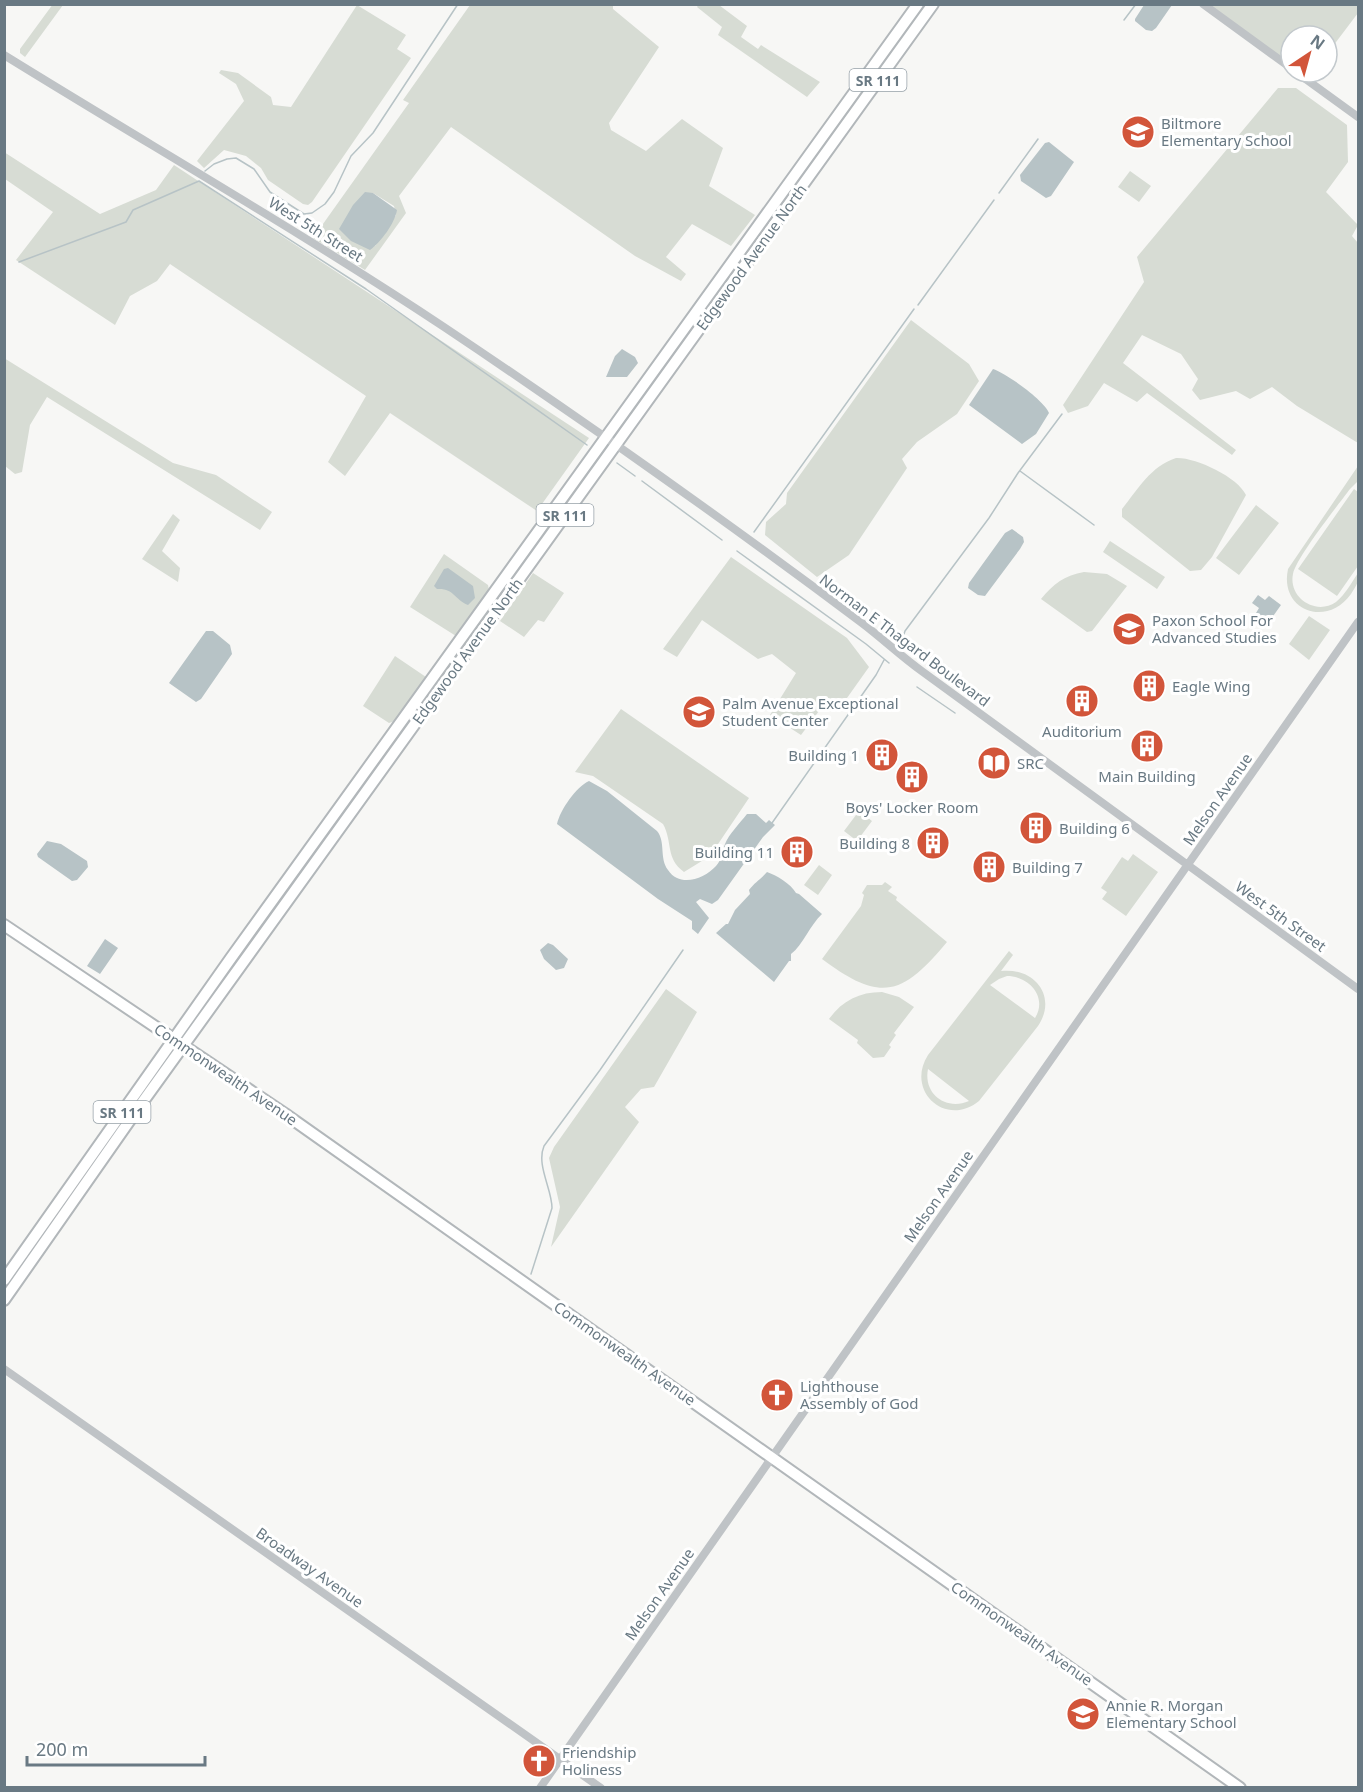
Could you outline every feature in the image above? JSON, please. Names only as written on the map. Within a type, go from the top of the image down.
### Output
[{"type":"main road","name":"Edgewood Avenue North","points":[[4,1280],[174,1039],[918,4]]},
{"type":"main road","name":"Edgewood Avenue North","points":[[4,1300],[184,1045],[933,4]]},
{"type":"main road","name":"Commonwealth Avenue","points":[[4,925],[285,1114],[1240,1788]]},
{"type":"street","points":[[1203,4],[1279,59]]},
{"type":"street","name":"West 5th Street","points":[[4,55],[267,213],[454,334],[605,439]]},
{"type":"street","points":[[1313,84],[1359,117]]},
{"type":"street","name":"Norman E Thagard Boulevard","points":[[605,439],[864,625],[922,672],[1187,865]]},
{"type":"street","name":"Melson Avenue","points":[[540,1788],[1359,622]]},
{"type":"street","name":"West 5th Street","points":[[1187,865],[1359,989]]},
{"type":"street","name":"Broadway Avenue","points":[[4,1369],[601,1788]]},
{"type":"shaded area","points":[[53,4],[63,5],[25,57],[20,53],[20,49]]},
{"type":"shaded area","points":[[699,4],[719,5],[747,26],[741,37],[758,49],[761,45],[820,82],[807,97],[718,35],[722,27],[697,7]]},
{"type":"shaded area","points":[[357,5],[406,35],[397,49],[411,58],[312,202],[308,205],[303,204],[268,180],[261,168],[246,156],[224,150],[204,168],[197,161],[244,101],[236,84],[219,73],[221,70],[238,73],[271,97],[273,105],[291,107]]},
{"type":"shaded area","points":[[470,5],[613,5],[613,9],[659,47],[609,123],[611,130],[646,151],[682,119],[723,148],[709,186],[755,215],[731,246],[692,224],[666,257],[686,274],[681,281],[635,256],[451,127],[399,196],[406,213],[365,270],[313,238],[409,103],[403,100]],"holes":[[[373,193],[394,206],[396,215],[375,246]]]},
{"type":"shaded area","points":[[1144,5],[1172,5],[1152,31],[1146,30],[1135,21]]},
{"type":"shaded area","points":[[1208,5],[1358,5],[1358,13],[1339,38],[1339,24],[1279,24],[1279,55]]},
{"type":"shaded area","points":[[1278,88],[1296,88],[1347,125],[1348,162],[1326,192],[1358,225],[1352,236],[1358,243],[1358,443],[1297,406],[1272,387],[1250,399],[1236,391],[1200,400],[1192,390],[1198,379],[1181,354],[1142,335],[1123,363],[1236,450],[1232,455],[1147,393],[1137,402],[1104,383],[1088,406],[1068,413],[1063,405],[1144,282],[1137,257]]},
{"type":"shaded area","points":[[1049,142],[1074,162],[1051,196],[1046,198],[1021,181],[1020,175],[1045,143]]},
{"type":"shaded area","points":[[4,152],[100,214],[156,190],[174,165],[589,438],[537,511],[390,413],[345,476],[328,462],[366,396],[170,264],[157,281],[130,296],[115,325],[16,260],[53,212],[5,179]]},
{"type":"shaded area","points":[[1130,171],[1151,186],[1139,202],[1118,187]]},
{"type":"shaded area","points":[[365,192],[373,193],[397,210],[387,232],[370,250],[351,241],[339,229],[353,205]]},
{"type":"shaded area","points":[[911,320],[969,364],[979,381],[957,414],[917,442],[902,459],[907,468],[849,555],[817,577],[765,535],[766,522],[786,504],[787,493]]},
{"type":"shaded area","points":[[622,349],[635,357],[638,363],[627,377],[606,377],[615,356]]},
{"type":"shaded area","points":[[4,358],[173,463],[216,475],[272,512],[260,530],[47,397],[30,425],[22,472],[15,474],[5,466]]},
{"type":"shaded area","points":[[993,369],[1024,388],[1049,413],[1036,434],[1022,444],[969,405]]},
{"type":"shaded area","points":[[1176,458],[1194,461],[1215,469],[1234,481],[1246,495],[1212,557],[1201,570],[1190,571],[1122,517],[1122,509],[1152,472]]},
{"type":"shaded area","points":[[1358,466],[1358,481],[1309,544],[1293,574],[1293,583],[1299,597],[1312,606],[1328,606],[1336,602],[1358,573],[1357,584],[1341,604],[1330,610],[1318,612],[1307,610],[1291,595],[1287,584],[1288,569]]},
{"type":"shaded area","points":[[1354,489],[1358,492],[1358,566],[1337,596],[1298,569]]},
{"type":"shaded area","points":[[1256,505],[1279,523],[1239,575],[1216,558]]},
{"type":"shaded area","points":[[173,514],[180,520],[162,551],[180,568],[178,582],[142,559]]},
{"type":"shaded area","points":[[1012,529],[1023,537],[1024,542],[985,596],[978,595],[968,588],[969,583],[1005,533]]},
{"type":"shaded area","points":[[1110,541],[1165,577],[1157,589],[1103,552]]},
{"type":"shaded area","points":[[444,554],[488,585],[489,590],[456,636],[410,607]]},
{"type":"shaded area","points":[[731,557],[847,638],[869,667],[847,698],[828,699],[801,735],[770,715],[796,673],[772,654],[758,659],[702,620],[677,657],[663,649]]},
{"type":"shaded area","points":[[448,568],[473,586],[475,598],[468,605],[451,592],[437,589],[434,586],[444,569]]},
{"type":"shaded area","points":[[1084,572],[1107,574],[1127,586],[1092,631],[1087,632],[1041,599],[1060,581]]},
{"type":"shaded area","points":[[533,573],[564,593],[544,622],[538,620],[524,637],[500,621]]},
{"type":"shaded area","points":[[1258,595],[1265,600],[1269,596],[1281,605],[1269,622],[1256,613],[1259,608],[1252,603]]},
{"type":"shaded area","points":[[1309,616],[1330,630],[1309,660],[1289,644]]},
{"type":"shaded area","points":[[206,631],[213,631],[230,645],[232,654],[201,699],[196,702],[169,683]]},
{"type":"shaded area","points":[[395,656],[426,677],[395,721],[389,723],[363,706]]},
{"type":"shaded area","points":[[621,709],[749,798],[710,856],[684,872],[674,861],[663,824],[593,776],[575,772]]},
{"type":"shaded area","points":[[589,781],[607,791],[657,831],[660,835],[665,865],[673,876],[679,879],[692,880],[711,871],[718,864],[732,832],[747,814],[756,814],[766,823],[769,820],[775,825],[763,837],[718,900],[712,904],[700,899],[696,902],[709,918],[698,934],[692,929],[692,921],[658,899],[557,824],[569,800],[579,788]]},
{"type":"shaded area","points":[[859,811],[872,821],[857,841],[844,831]]},
{"type":"shaded area","points":[[47,841],[61,844],[87,861],[88,867],[77,880],[72,881],[38,857],[37,854]]},
{"type":"shaded area","points":[[1133,854],[1158,872],[1126,916],[1102,899],[1107,892],[1101,888],[1122,857],[1128,861]]},
{"type":"shaded area","points":[[819,865],[832,875],[818,895],[804,885]]},
{"type":"shaded area","points":[[767,872],[787,883],[822,914],[791,954],[791,961],[774,982],[716,933],[728,924],[735,910],[750,894],[749,890]]},
{"type":"shaded area","points":[[885,882],[892,887],[888,891],[897,897],[896,900],[947,942],[917,974],[903,983],[890,987],[876,987],[842,973],[822,959],[861,906],[864,895],[862,893],[867,885],[882,885]]},
{"type":"shaded area","points":[[105,939],[118,948],[100,974],[87,966]]},
{"type":"shaded area","points":[[548,943],[568,959],[564,968],[556,970],[544,959],[540,950]]},
{"type":"shaded area","points":[[1009,951],[1013,955],[1001,971],[1024,974],[1039,986],[1044,994],[1044,1015],[1038,1026],[979,1101],[966,1108],[954,1110],[942,1108],[932,1102],[925,1092],[922,1081],[922,1068],[928,1055]],"holes":[[[1007,976],[1022,980],[1034,989],[1039,1003],[1035,1018],[990,985]],[[928,1069],[969,1101],[952,1104],[938,1098],[929,1086]]]},
{"type":"shaded area","points":[[666,989],[697,1012],[654,1087],[641,1089],[625,1107],[639,1122],[551,1247],[560,1207],[549,1158],[554,1147]]},
{"type":"shaded area","points":[[882,992],[899,997],[914,1007],[894,1033],[896,1035],[889,1045],[891,1047],[884,1057],[873,1058],[857,1043],[858,1040],[829,1019],[840,1007],[852,999]]},
{"type":"waterway","points":[[205,171],[214,164],[236,158],[254,169],[270,192],[304,214],[312,213],[325,204],[334,192],[351,156],[373,133],[458,4]]},
{"type":"waterway","points":[[1124,20],[1136,4]]},
{"type":"waterway","points":[[999,193],[1038,139]]},
{"type":"waterway","points":[[199,181],[366,289],[587,445]]},
{"type":"waterway","points":[[19,262],[126,222],[133,210],[199,181]]},
{"type":"waterway","points":[[918,305],[994,200]]},
{"type":"waterway","points":[[754,532],[914,309]]},
{"type":"waterway","points":[[901,643],[905,631],[989,518],[1018,473],[1062,414]]},
{"type":"waterway","points":[[617,463],[635,476]]},
{"type":"waterway","points":[[1020,471],[1094,525]]},
{"type":"waterway","points":[[642,481],[722,540]]},
{"type":"waterway","points":[[737,551],[889,663]]},
{"type":"waterway","points":[[772,823],[876,675],[884,660]]},
{"type":"waterway","points":[[917,687],[955,713]]},
{"type":"waterway","points":[[531,1274],[552,1208],[543,1169],[544,1146],[683,950]]},
{"type":"place","name":"Biltmore Elementary School","points":[[1138,132]]},
{"type":"place","name":"Paxon School For Advanced Studies","points":[[1129,629]]},
{"type":"place","name":"Eagle Wing","points":[[1149,686]]},
{"type":"place","name":"Auditorium","points":[[1082,701]]},
{"type":"place","name":"Palm Avenue Exceptional Student Center","points":[[699,712]]},
{"type":"place","name":"Main Building","points":[[1147,746]]},
{"type":"place","name":"Building 1","points":[[882,755]]},
{"type":"place","name":"SRC","points":[[994,763]]},
{"type":"place","name":"Boys' Locker Room","points":[[912,777]]},
{"type":"place","name":"Building 6","points":[[1036,828]]},
{"type":"place","name":"Building 8","points":[[933,843]]},
{"type":"place","name":"Building 11","points":[[797,852]]},
{"type":"place","name":"Building 7","points":[[989,867]]},
{"type":"place","name":"Lighthouse Assembly of God","points":[[777,1395]]},
{"type":"place","name":"Annie R. Morgan Elementary School","points":[[1083,1714]]},
{"type":"place","name":"Friendship Holiness","points":[[539,1761]]}]
